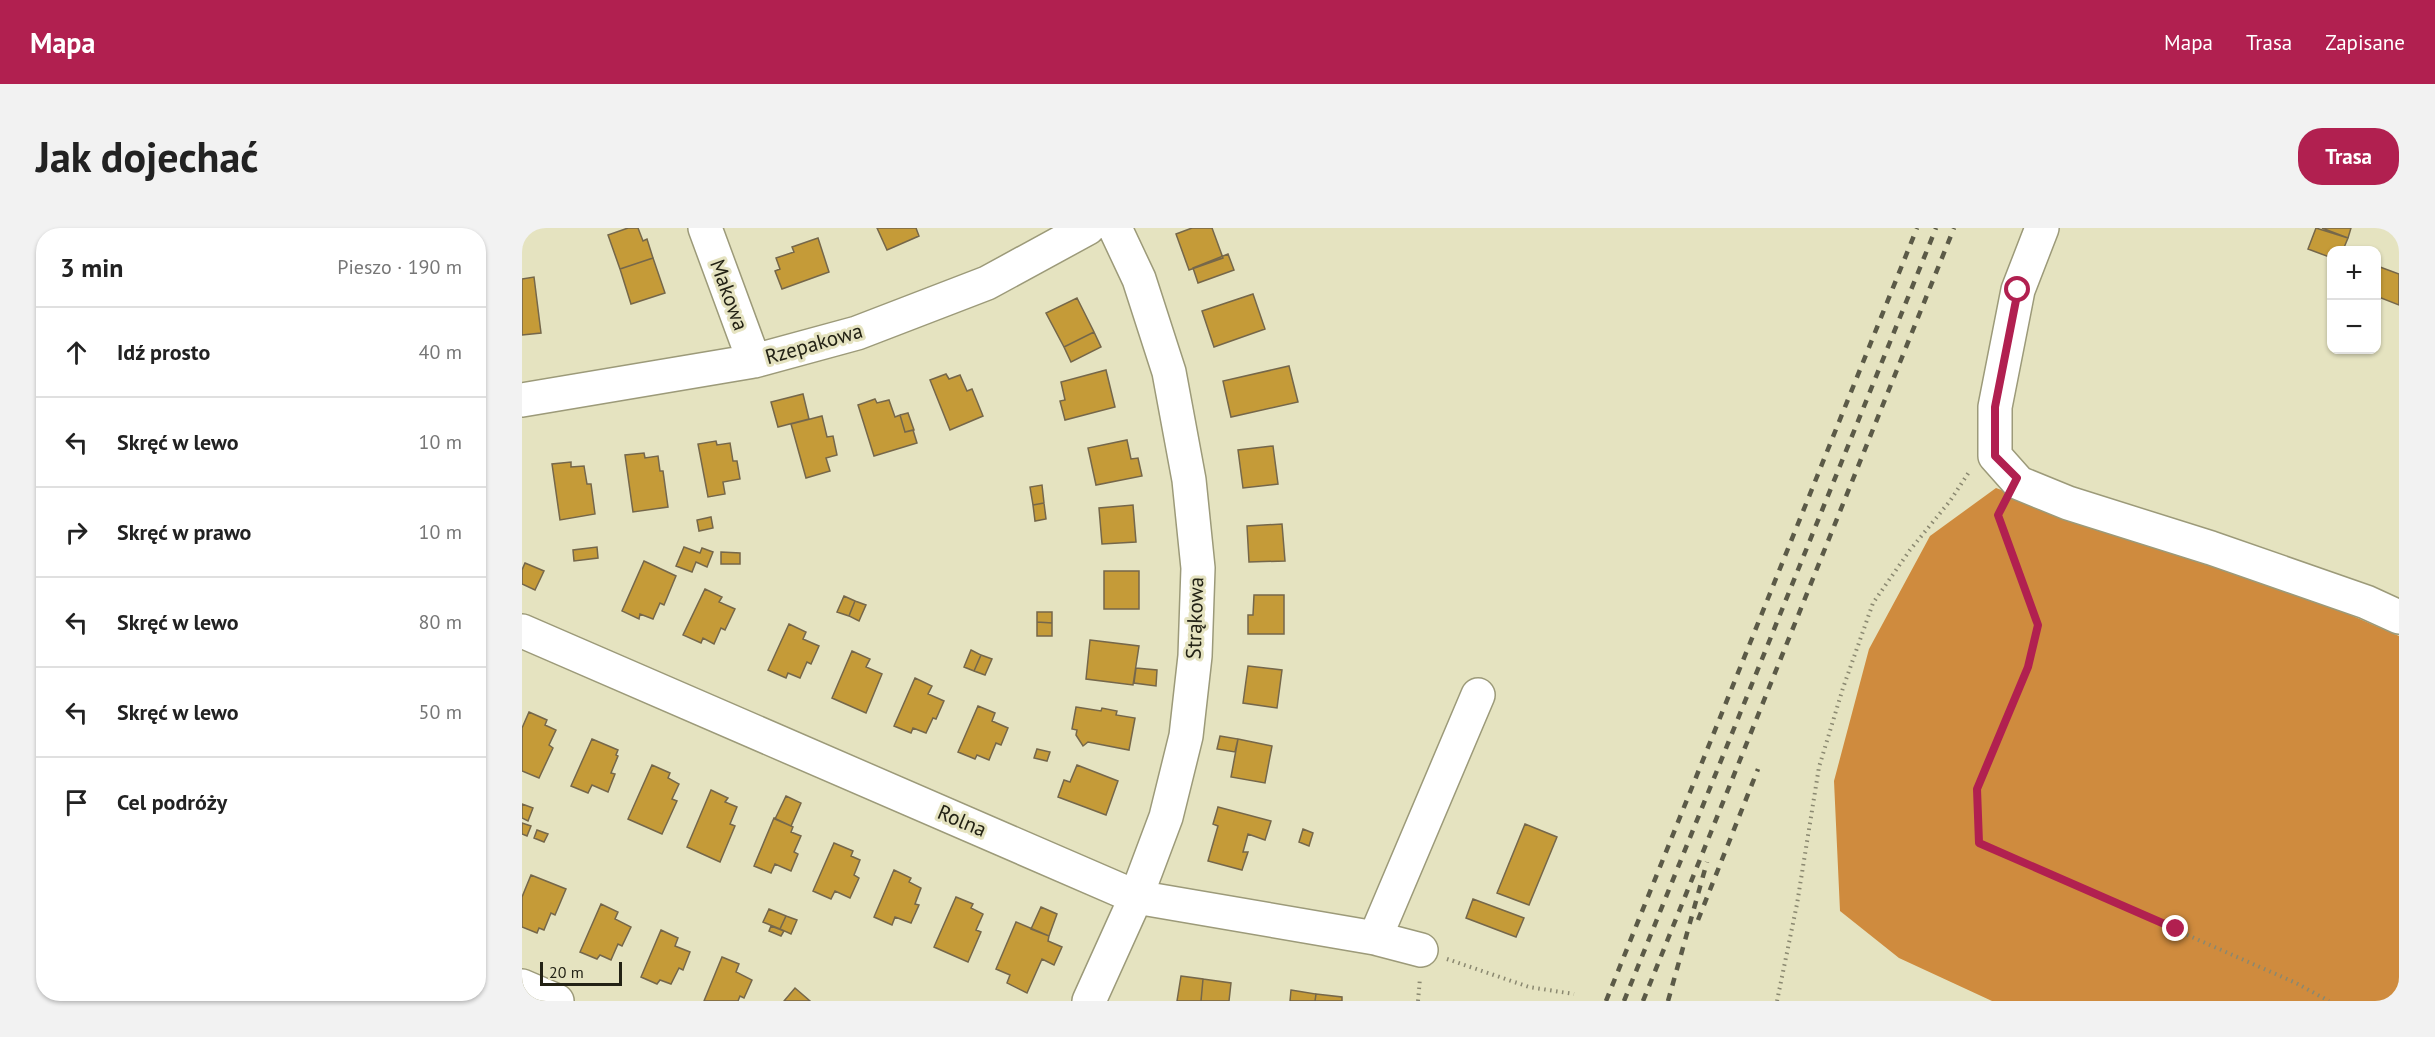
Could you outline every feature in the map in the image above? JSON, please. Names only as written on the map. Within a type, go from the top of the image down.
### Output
[{"type":"street","name":"Makowa","points":[[705,228],[754,361]]},
{"type":"street","name":"Rzepakowa","points":[[522,400],[754,361],[857,333],[987,284],[1088,228]]},
{"type":"street","name":"Strąkowa","points":[[1089,1001],[1136,897],[1166,817],[1186,736],[1195,656],[1198,568],[1189,480],[1169,372],[1139,279],[1115,228]]},
{"type":"street","points":[[2042,228],[2018,290],[1995,407],[2006,467],[2019,483],[2068,503],[2211,548],[2366,602],[2399,617]]},
{"type":"street","name":"Rolna","points":[[522,631],[1136,897],[1375,938],[1436,955]]},
{"type":"street","points":[[1375,938],[1478,695]]},
{"type":"street","points":[[522,986],[557,1001]]},
{"type":"path","points":[[1777,1001],[1797,904],[1819,767],[1843,688],[1873,603],[1972,468],[2006,467],[1998,515],[2038,625],[2028,667],[1977,789],[1979,843],[2296,983],[2329,1001]]},
{"type":"path","points":[[1436,955],[1529,987],[1574,994]]},
{"type":"shaded area","points":[[1996,488],[2293,590],[2399,636],[2399,1001],[1992,1001],[1899,958],[1840,911],[1834,781],[1869,649],[1930,536]]},
{"type":"building","points":[[628,228],[638,228],[643,241],[647,239],[653,258],[620,269],[608,235]]},
{"type":"building","points":[[877,228],[916,228],[919,236],[887,250]]},
{"type":"building","points":[[1192,228],[1212,228],[1223,258],[1189,270],[1176,234]]},
{"type":"building","points":[[2316,228],[2348,238],[2345,246],[2327,246],[2327,256],[2308,249]]},
{"type":"building","points":[[2322,228],[2351,228],[2348,238]]},
{"type":"building","points":[[818,238],[829,272],[782,289],[775,271],[780,269],[776,258],[794,252],[792,247]]},
{"type":"building","points":[[1228,254],[1234,270],[1198,283],[1193,268]]},
{"type":"building","points":[[653,258],[665,293],[631,304],[620,269]]},
{"type":"building","points":[[2381,267],[2399,274],[2399,305],[2381,298]]},
{"type":"building","points":[[534,277],[541,333],[522,335],[522,279]]},
{"type":"building","points":[[1253,294],[1265,329],[1214,347],[1202,311]]},
{"type":"building","points":[[1077,298],[1094,332],[1064,347],[1046,313]]},
{"type":"building","points":[[1094,332],[1101,347],[1071,362],[1064,347]]},
{"type":"building","points":[[1289,366],[1298,402],[1231,417],[1223,381]]},
{"type":"building","points":[[1106,370],[1115,407],[1065,420],[1060,401],[1065,400],[1061,382]]},
{"type":"building","points":[[946,374],[949,379],[960,375],[967,391],[972,389],[983,416],[950,430],[930,380]]},
{"type":"building","points":[[803,394],[809,419],[778,427],[771,402]]},
{"type":"building","points":[[875,399],[877,403],[889,400],[895,417],[900,415],[905,432],[913,430],[917,443],[874,456],[858,405]]},
{"type":"building","points":[[908,413],[914,430],[905,432],[900,415]]},
{"type":"building","points":[[822,416],[827,437],[833,436],[837,455],[826,458],[830,471],[806,478],[791,424]]},
{"type":"building","points":[[1127,440],[1131,459],[1138,458],[1142,476],[1096,485],[1088,448]]},
{"type":"building","points":[[716,441],[717,445],[730,443],[733,461],[737,461],[740,479],[723,482],[725,494],[708,497],[698,444]]},
{"type":"building","points":[[1273,446],[1278,484],[1243,488],[1238,450]]},
{"type":"building","points":[[644,453],[645,458],[658,456],[660,471],[663,471],[668,507],[633,512],[625,455]]},
{"type":"building","points":[[571,462],[571,467],[584,466],[587,484],[591,484],[595,514],[560,520],[552,464]]},
{"type":"building","points":[[1042,485],[1044,503],[1033,505],[1030,487]]},
{"type":"building","points":[[1044,503],[1046,519],[1035,521],[1033,505]]},
{"type":"building","points":[[1133,505],[1136,542],[1102,544],[1099,508]]},
{"type":"building","points":[[711,517],[713,528],[699,531],[697,520]]},
{"type":"building","points":[[1282,524],[1285,561],[1249,562],[1247,526]]},
{"type":"building","points":[[597,547],[598,558],[574,561],[573,550]]},
{"type":"building","points":[[684,547],[700,553],[702,548],[713,552],[707,567],[696,562],[692,572],[676,566]]},
{"type":"building","points":[[721,552],[740,553],[740,564],[721,564]]},
{"type":"building","points":[[644,561],[676,576],[664,605],[660,603],[653,619],[640,614],[639,619],[622,611]]},
{"type":"building","points":[[525,563],[544,571],[535,590],[522,584],[522,570]]},
{"type":"building","points":[[1104,571],[1139,571],[1139,609],[1104,609]]},
{"type":"building","points":[[705,589],[722,597],[719,602],[735,609],[725,630],[721,628],[714,644],[703,638],[701,643],[683,635]]},
{"type":"building","points":[[1254,595],[1284,595],[1284,634],[1248,634],[1248,615],[1253,615]]},
{"type":"building","points":[[844,596],[855,601],[849,616],[837,612]]},
{"type":"building","points":[[855,601],[866,605],[859,621],[849,616]]},
{"type":"building","points":[[1037,612],[1052,612],[1052,623],[1037,622]]},
{"type":"building","points":[[1037,622],[1052,623],[1052,636],[1037,636]]},
{"type":"building","points":[[789,624],[806,632],[803,639],[819,646],[811,664],[807,662],[800,678],[788,673],[786,678],[768,670]]},
{"type":"building","points":[[1090,640],[1139,646],[1133,685],[1086,679]]},
{"type":"building","points":[[971,650],[981,655],[974,671],[964,667]]},
{"type":"building","points":[[852,651],[870,659],[866,667],[882,674],[866,713],[832,698]]},
{"type":"building","points":[[981,655],[992,659],[985,675],[974,671]]},
{"type":"building","points":[[1248,666],[1282,670],[1277,708],[1243,703]]},
{"type":"building","points":[[1136,668],[1157,670],[1156,686],[1134,683]]},
{"type":"building","points":[[915,678],[932,686],[928,694],[944,701],[936,719],[933,718],[926,733],[913,728],[911,733],[894,726]]},
{"type":"building","points":[[978,706],[995,713],[992,721],[1008,728],[1001,745],[996,743],[989,760],[977,755],[975,759],[958,752]]},
{"type":"building","points":[[1076,707],[1101,711],[1102,708],[1117,711],[1116,715],[1135,718],[1129,750],[1088,742],[1083,746],[1076,735],[1077,730],[1072,729]]},
{"type":"building","points":[[529,712],[547,720],[545,725],[556,730],[549,745],[553,748],[539,778],[522,771],[522,728]]},
{"type":"building","points":[[1220,736],[1238,739],[1235,752],[1217,749]]},
{"type":"building","points":[[592,739],[618,750],[611,773],[615,774],[608,792],[592,785],[588,793],[571,786]]},
{"type":"building","points":[[1238,739],[1272,746],[1265,783],[1231,777]]},
{"type":"building","points":[[1037,749],[1050,752],[1047,761],[1034,758]]},
{"type":"building","points":[[652,765],[670,773],[668,778],[679,784],[672,799],[677,801],[662,834],[628,819]]},
{"type":"building","points":[[1077,765],[1118,781],[1106,815],[1058,797],[1064,780],[1070,782]]},
{"type":"building","points":[[711,790],[728,798],[725,802],[737,807],[730,824],[735,826],[720,862],[687,847]]},
{"type":"building","points":[[786,796],[801,803],[791,826],[775,819]]},
{"type":"building","points":[[522,804],[533,808],[528,821],[522,818]]},
{"type":"building","points":[[1218,807],[1271,821],[1265,840],[1248,834],[1243,852],[1248,852],[1242,870],[1208,861],[1218,826],[1213,824]]},
{"type":"building","points":[[774,818],[793,827],[791,832],[801,836],[794,852],[798,854],[791,871],[775,864],[771,873],[754,866]]},
{"type":"building","points":[[522,823],[531,826],[527,836],[522,834]]},
{"type":"building","points":[[1525,824],[1557,837],[1529,905],[1497,893]]},
{"type":"building","points":[[1303,829],[1313,833],[1309,846],[1299,842]]},
{"type":"building","points":[[537,830],[548,834],[544,842],[534,838]]},
{"type":"building","points":[[834,843],[853,851],[851,856],[860,860],[854,875],[859,878],[850,898],[835,891],[831,899],[813,891]]},
{"type":"building","points":[[894,870],[911,878],[909,882],[921,888],[915,904],[919,905],[911,923],[895,917],[892,925],[874,917]]},
{"type":"building","points":[[531,875],[566,889],[555,915],[551,913],[544,930],[539,928],[537,933],[522,927],[522,897]]},
{"type":"building","points":[[956,897],[973,904],[971,908],[983,914],[976,930],[981,932],[968,962],[934,947]]},
{"type":"building","points":[[1473,899],[1524,918],[1516,937],[1466,918]]},
{"type":"building","points":[[601,904],[618,912],[615,919],[631,927],[622,946],[618,944],[611,960],[600,955],[597,959],[580,952]]},
{"type":"building","points":[[1041,907],[1057,914],[1049,936],[1031,929]]},
{"type":"building","points":[[769,909],[786,916],[780,929],[763,922]]},
{"type":"building","points":[[786,916],[797,920],[791,934],[780,929]]},
{"type":"building","points":[[1016,922],[1049,936],[1048,941],[1062,947],[1054,965],[1042,959],[1027,993],[1007,983],[1010,975],[996,969]]},
{"type":"building","points":[[771,926],[784,931],[781,936],[769,931]]},
{"type":"building","points":[[661,930],[678,938],[675,946],[690,952],[683,970],[679,968],[671,984],[660,980],[657,984],[641,977]]},
{"type":"building","points":[[722,957],[739,964],[736,972],[752,980],[744,998],[740,996],[738,1001],[704,1001]]},
{"type":"building","points":[[1181,976],[1203,979],[1201,1001],[1177,1001]]},
{"type":"building","points":[[1203,979],[1231,983],[1229,1001],[1201,1001]]},
{"type":"building","points":[[795,988],[810,1001],[784,1001]]},
{"type":"building","points":[[1291,990],[1316,994],[1315,1001],[1290,1001]]},
{"type":"building","points":[[1316,994],[1342,997],[1342,1001],[1315,1001]]},
{"type":"railway","points":[[1606,1001],[1917,228]]},
{"type":"railway","points":[[1624,1001],[1936,228]]},
{"type":"railway","points":[[1643,1001],[1954,228]]},
{"type":"railway","points":[[1698,920],[1758,769]]},
{"type":"railway","points":[[1668,1001],[1707,862]]},
{"type":"route","points":[[2018,290],[1995,407],[1995,456],[2017,478],[1998,515],[2038,625],[2028,667],[1977,789],[1979,843],[2176,929]]}]
